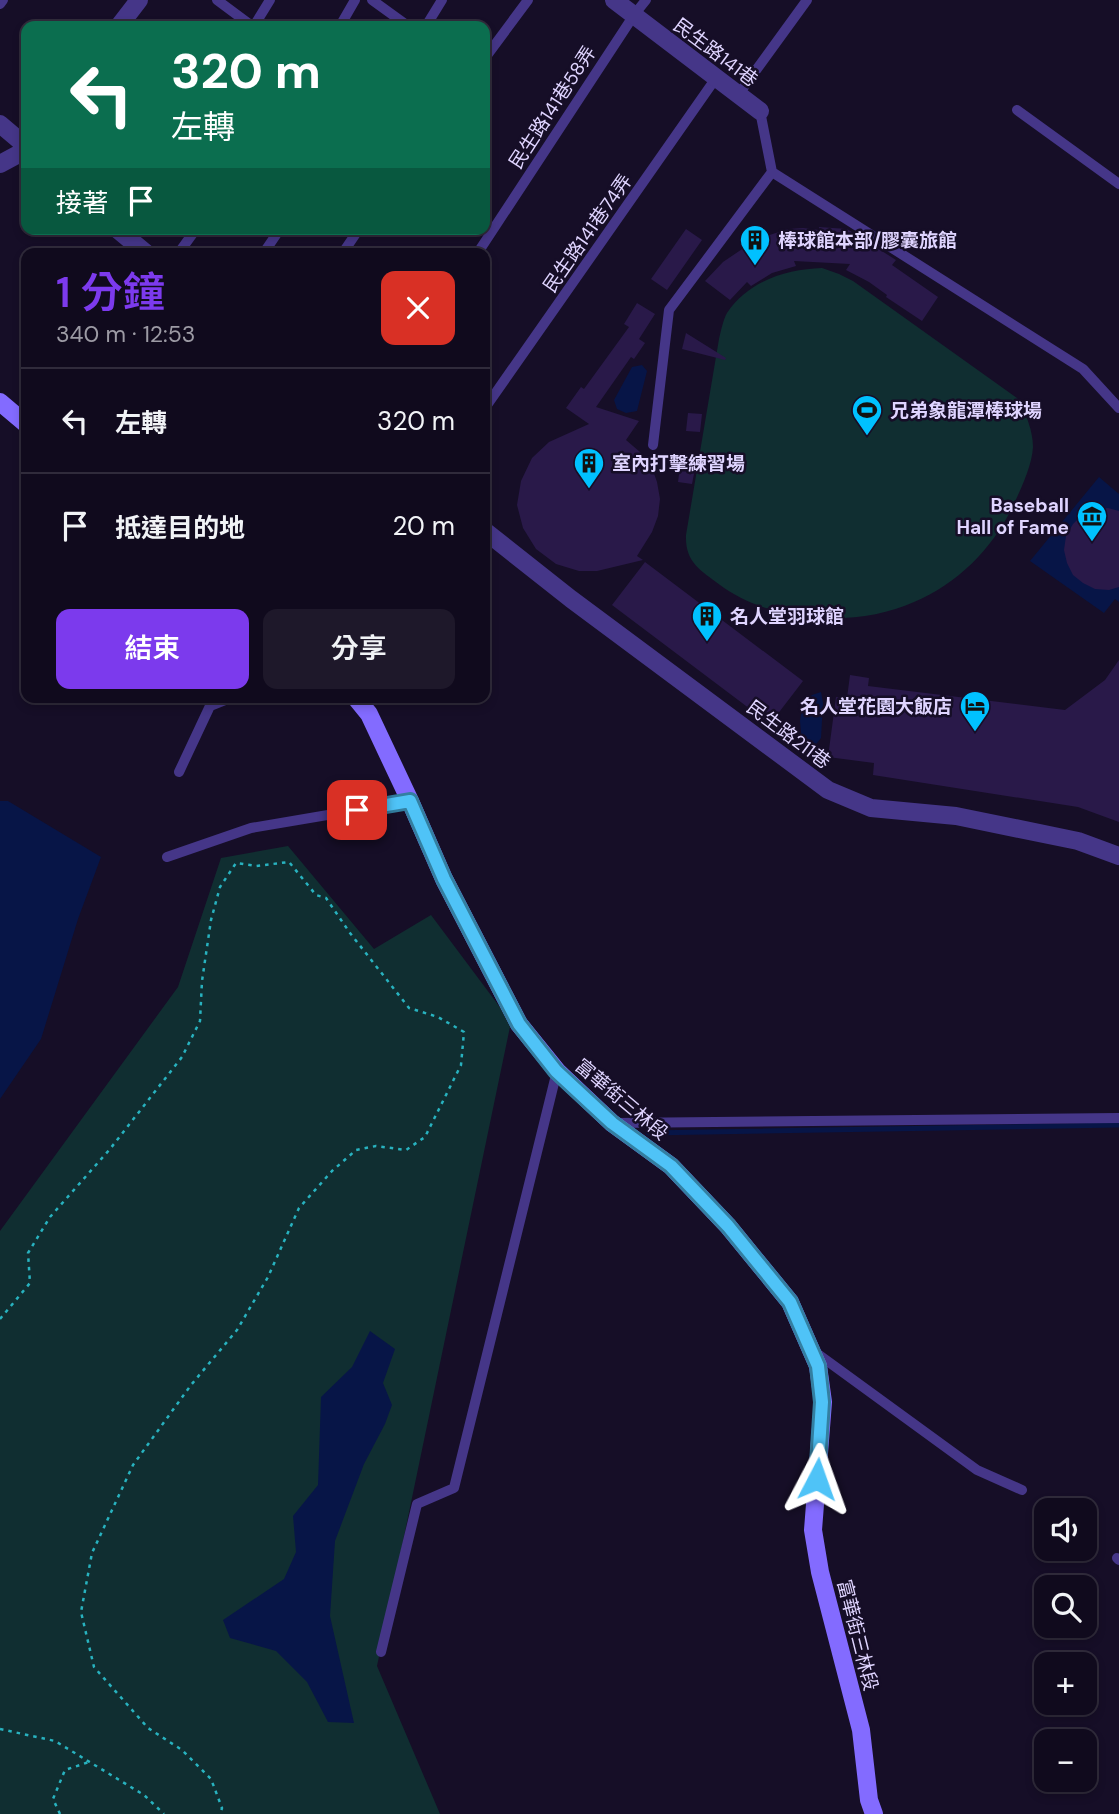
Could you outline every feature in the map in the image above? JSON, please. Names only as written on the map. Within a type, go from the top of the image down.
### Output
[{"type":"street","points":[[123,21],[138,0]]},
{"type":"street","name":"民生路141巷","points":[[614,0],[760,111]]},
{"type":"street","points":[[0,124],[21,143]]},
{"type":"street","points":[[0,164],[21,151]]},
{"type":"street","points":[[124,235],[140,248]]},
{"type":"street","points":[[0,402],[21,420]]},
{"type":"street","name":"民生路211巷","points":[[490,535],[591,614],[828,790],[871,808],[956,816],[1077,841],[1119,856]]},
{"type":"street","name":"富華街三林段","points":[[360,703],[369,714],[444,879],[519,1024],[556,1071],[612,1123],[671,1166],[728,1226],[790,1302],[818,1366],[822,1402],[813,1530],[820,1572],[861,1730],[869,1800],[874,1814]]},
{"type":"lane","points":[[217,0],[246,21]]},
{"type":"lane","points":[[256,21],[271,0]]},
{"type":"lane","points":[[343,21],[355,0]]},
{"type":"lane","points":[[372,0],[401,21]]},
{"type":"lane","points":[[429,21],[442,0]]},
{"type":"lane","points":[[490,51],[528,0]]},
{"type":"lane","name":"民生路141巷58弄","points":[[490,234],[646,0]]},
{"type":"lane","points":[[738,95],[807,0]]},
{"type":"lane","name":"民生路141巷74弄","points":[[490,401],[716,78]]},
{"type":"lane","points":[[1017,110],[1119,184]]},
{"type":"lane","points":[[760,111],[772,172],[1083,369],[1119,408]]},
{"type":"lane","points":[[653,445],[669,310],[772,172]]},
{"type":"lane","points":[[179,772],[209,706],[217,703]]},
{"type":"lane","points":[[167,857],[251,828],[410,801]]},
{"type":"lane","points":[[381,1652],[417,1504],[454,1488],[556,1071]]},
{"type":"lane","points":[[612,1123],[1119,1118]]},
{"type":"lane","points":[[810,1349],[976,1471],[1022,1490]]},
{"type":"path","points":[[0,1319],[30,1283],[29,1253],[50,1217],[110,1149],[181,1058],[200,1021],[202,981],[211,920],[220,887],[236,863],[256,866],[289,862],[316,895],[326,898],[409,1008],[438,1017],[464,1032],[461,1065],[425,1136],[406,1150],[376,1146],[356,1150],[332,1171],[299,1208],[268,1277],[237,1330],[191,1385],[133,1465],[92,1553],[81,1612],[94,1667],[148,1728],[182,1750],[211,1779],[222,1808],[220,1814]]},
{"type":"path","points":[[0,1729],[55,1741],[144,1795],[164,1814]]},
{"type":"path","points":[[61,1814],[53,1799],[65,1770],[89,1762]]},
{"type":"green space","name":"兄弟象龍潭棒球場","points":[[822,268],[853,281],[1021,401],[1033,441],[1028,470],[1012,508],[984,551],[972,564],[945,585],[914,602],[867,616],[815,618],[789,614],[741,598],[700,570],[691,559],[686,544],[719,339],[726,316],[746,293],[769,279],[795,271]]},
{"type":"green space","points":[[288,846],[374,949],[431,915],[511,1022],[377,1666],[440,1814],[0,1814],[0,1231],[178,987],[221,858]]},
{"type":"shaded area","points":[[642,365],[647,371],[637,411],[626,413],[617,409],[614,400],[632,367]]},
{"type":"shaded area","points":[[1099,477],[1119,494],[1119,602],[1115,599],[1104,613],[1030,561]]},
{"type":"shaded area","points":[[821,692],[821,738],[809,753],[802,743],[800,721],[803,703],[812,695]]},
{"type":"shaded area","points":[[0,801],[8,801],[101,857],[78,919],[41,1039],[0,1099]]},
{"type":"shaded area","points":[[370,1331],[395,1349],[383,1383],[392,1405],[364,1464],[335,1541],[330,1616],[354,1723],[328,1722],[307,1682],[276,1651],[230,1638],[223,1620],[284,1579],[296,1552],[293,1516],[318,1485],[321,1397],[352,1367]]},
{"type":"building","points":[[819,227],[847,229],[896,260],[892,265],[938,297],[922,321],[869,282],[846,270],[850,264],[794,261],[796,266],[772,273],[751,286],[747,282],[730,300],[705,281],[723,262],[757,239],[788,229],[819,230]]},
{"type":"building","points":[[686,229],[702,240],[667,290],[651,279]]},
{"type":"building","name":"室內打擊練習場","points":[[637,303],[655,314],[639,339],[645,343],[634,359],[631,357],[596,407],[639,421],[626,440],[651,465],[660,499],[658,516],[652,532],[637,556],[643,560],[597,571],[579,571],[556,564],[536,549],[523,528],[517,505],[521,481],[532,458],[549,442],[589,424],[566,408],[581,387],[584,389],[629,327],[624,324]]},
{"type":"building","points":[[686,333],[726,358],[725,360],[682,349]]},
{"type":"building","points":[[688,413],[702,414],[700,432],[686,431]]},
{"type":"building","points":[[680,467],[695,469],[692,484],[678,482]]},
{"type":"building","name":"Baseball Hall of Fame","points":[[1108,508],[1119,511],[1119,587],[1109,590],[1095,589],[1073,575],[1064,550],[1066,536],[1082,515]]},
{"type":"building","name":"名人堂羽球館","points":[[645,562],[803,681],[770,724],[612,605]]},
{"type":"building","name":"名人堂花園大飯店","points":[[1119,660],[1119,822],[1078,807],[873,775],[874,763],[828,757],[836,697],[847,698],[850,675],[869,678],[868,686],[1065,710],[1105,680]]},
{"type":"waterway","points":[[648,1133],[1119,1125]]},
{"type":"place","name":"棒球館本部/膠囊旅館","points":[[755,267]]},
{"type":"place","name":"兄弟象龍潭棒球場","points":[[867,437]]},
{"type":"place","name":"室內打擊練習場","points":[[589,490]]},
{"type":"place","name":"Baseball Hall of Fame","points":[[1092,543]]},
{"type":"place","name":"名人堂羽球館","points":[[707,643]]},
{"type":"place","name":"名人堂花園大飯店","points":[[975,733]]},
{"type":"route","points":[[357,810],[410,801],[444,879],[519,1024],[556,1071],[612,1123],[671,1166],[728,1226],[790,1302],[818,1366],[822,1402],[817,1479]]}]
